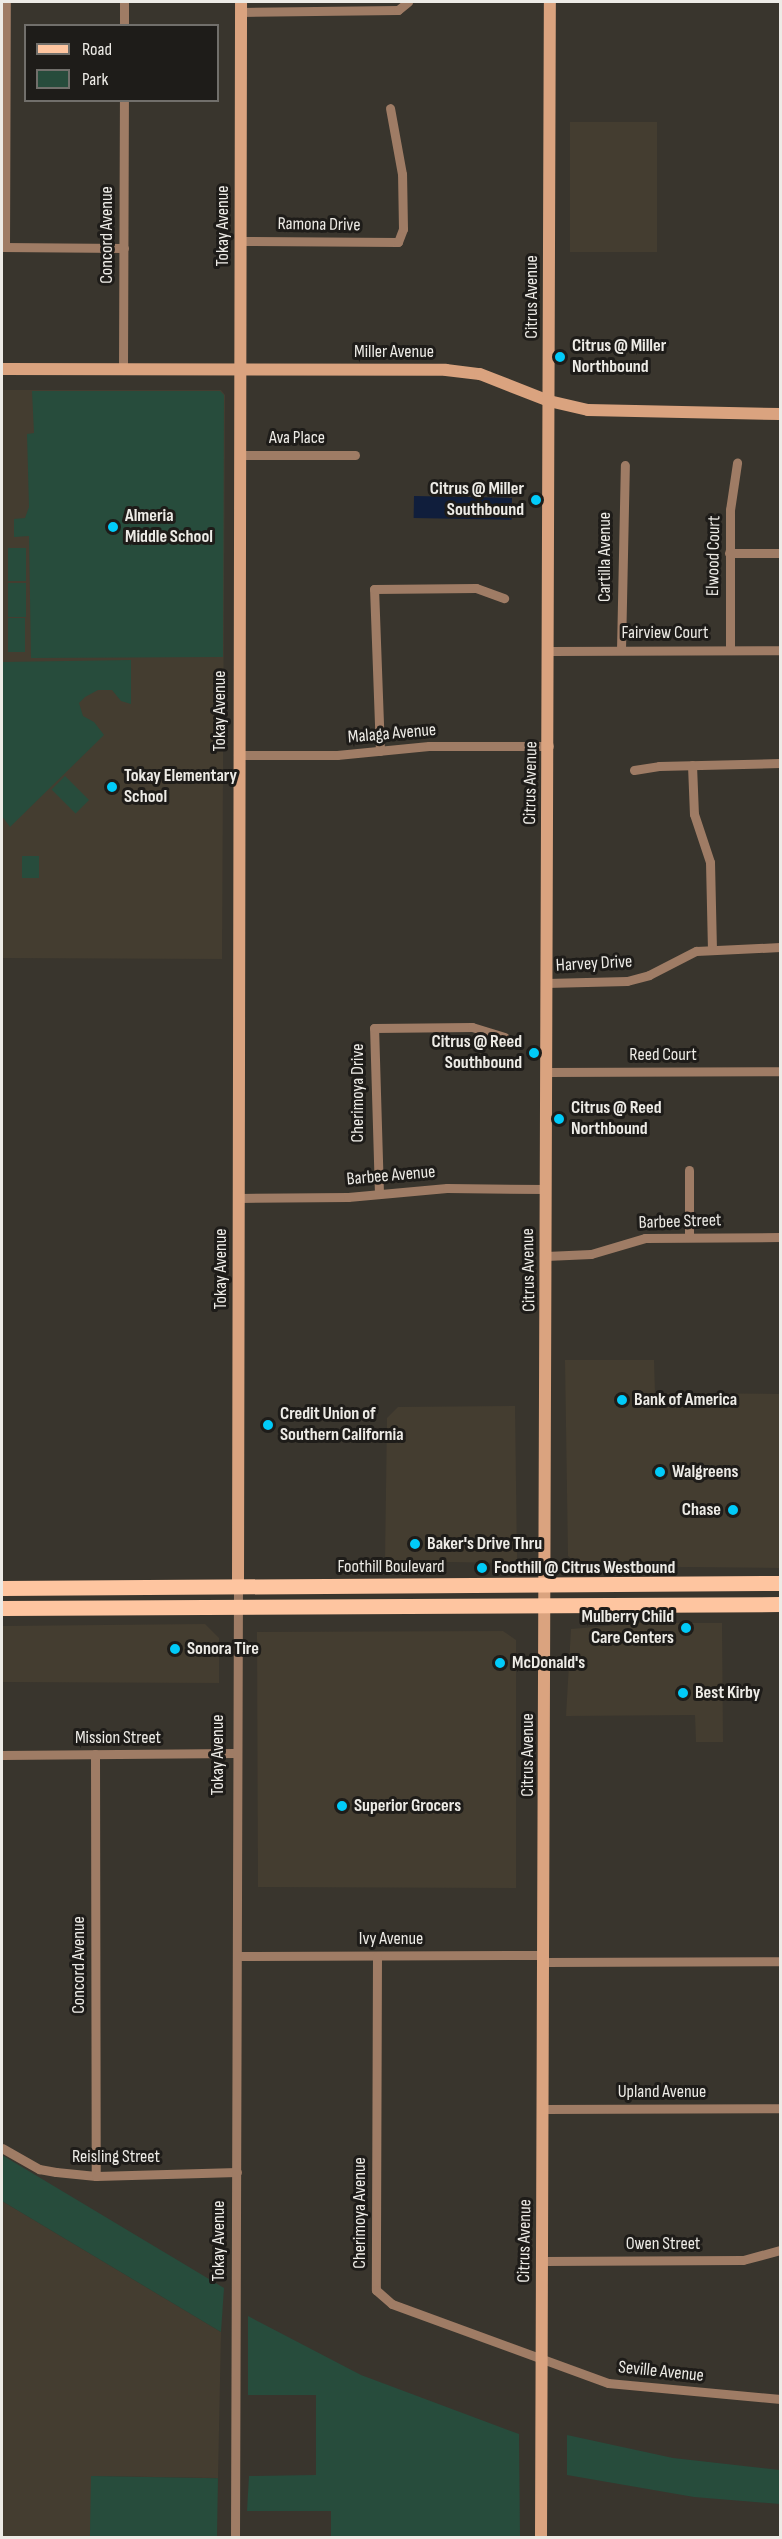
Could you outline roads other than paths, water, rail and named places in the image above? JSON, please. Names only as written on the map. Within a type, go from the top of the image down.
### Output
[{"type":"main road","name":"Citrus Avenue","points":[[541,2538],[546,1605],[546,983],[550,651],[550,2]]},
{"type":"main road","name":"Tokay Avenue","points":[[238,1586],[241,7]]},
{"type":"main road","name":"Miller Avenue","points":[[2,369],[446,370],[480,374],[549,401],[612,413],[780,414]]},
{"type":"main road","name":"Foothill Boulevard","points":[[2,1588],[546,1587],[780,1583]]},
{"type":"main road","points":[[2,1608],[780,1604]]},
{"type":"street","points":[[6,2],[4,247],[124,248]]},
{"type":"street","points":[[124,2],[124,24]]},
{"type":"street","points":[[241,7],[398,10],[408,4]]},
{"type":"street","name":"Concord Avenue","points":[[123,370],[124,102]]},
{"type":"street","name":"Ramona Drive","points":[[240,241],[398,243],[403,229],[402,174],[390,108]]},
{"type":"street","name":"Ava Place","points":[[240,456],[355,454]]},
{"type":"street","name":"Elwood Court","points":[[730,649],[729,553],[737,463]]},
{"type":"street","name":"Cartilla Avenue","points":[[621,650],[625,465]]},
{"type":"street","points":[[729,553],[780,553]]},
{"type":"street","points":[[380,751],[374,589],[476,588],[504,598]]},
{"type":"street","name":"Fairview Court","points":[[550,651],[780,650]]},
{"type":"street","name":"Malaga Avenue","points":[[238,755],[380,751],[429,746],[549,746]]},
{"type":"street","points":[[634,770],[692,765],[780,764]]},
{"type":"street","points":[[692,765],[694,814],[710,862],[712,948]]},
{"type":"street","name":"Harvey Drive","points":[[546,983],[633,980],[688,954],[712,948],[780,947]]},
{"type":"street","name":"Cherimoya Drive","points":[[379,1194],[374,1028],[472,1027],[504,1037]]},
{"type":"street","name":"Reed Court","points":[[546,1072],[780,1071]]},
{"type":"street","points":[[689,1170],[689,1237]]},
{"type":"street","name":"Barbee Avenue","points":[[239,1198],[379,1194],[447,1188],[546,1189]]},
{"type":"street","name":"Barbee Street","points":[[546,1256],[591,1254],[645,1238],[780,1237]]},
{"type":"street","name":"Tokay Avenue","points":[[235,2538],[237,1956],[235,1754],[238,1586]]},
{"type":"street","name":"Concord Avenue","points":[[95,1754],[96,2176]]},
{"type":"street","name":"Mission Street","points":[[2,1755],[235,1754]]},
{"type":"street","name":"Ivy Avenue","points":[[237,1956],[780,1961]]},
{"type":"street","name":"Cherimoya Avenue","points":[[377,1956],[376,2290],[392,2304],[541,2359]]},
{"type":"street","name":"Upland Avenue","points":[[544,2109],[780,2108]]},
{"type":"street","name":"Reisling Street","points":[[2,2148],[39,2169],[96,2176],[237,2172]]},
{"type":"street","name":"Owen Street","points":[[543,2261],[743,2260],[780,2250]]},
{"type":"street","name":"Seville Avenue","points":[[541,2359],[626,2387],[780,2399]]},
{"type":"water","points":[[414,496],[512,498],[512,520],[414,518]]},
{"type":"place","name":"Citrus @ Miller Northbound","points":[[560,357]]},
{"type":"place","name":"Citrus @ Miller Southbound","points":[[536,500]]},
{"type":"place","name":"Almeria Middle School","points":[[113,527]]},
{"type":"place","name":"Tokay Elementary School","points":[[112,787]]},
{"type":"place","name":"Citrus @ Reed Southbound","points":[[534,1053]]},
{"type":"place","name":"Citrus @ Reed Northbound","points":[[559,1119]]},
{"type":"place","name":"Bank of America","points":[[622,1400]]},
{"type":"place","name":"Credit Union of Southern California","points":[[268,1425]]},
{"type":"place","name":"Walgreens","points":[[660,1472]]},
{"type":"place","name":"Chase","points":[[733,1510]]},
{"type":"place","name":"Baker's Drive Thru","points":[[415,1544]]},
{"type":"place","name":"Foothill @ Citrus Westbound","points":[[482,1568]]},
{"type":"place","name":"Mulberry Child Care Centers","points":[[686,1628]]},
{"type":"place","name":"Sonora Tire","points":[[175,1649]]},
{"type":"place","name":"McDonald's","points":[[500,1663]]},
{"type":"place","name":"Best Kirby","points":[[683,1693]]},
{"type":"place","name":"Superior Grocers","points":[[342,1806]]}]
